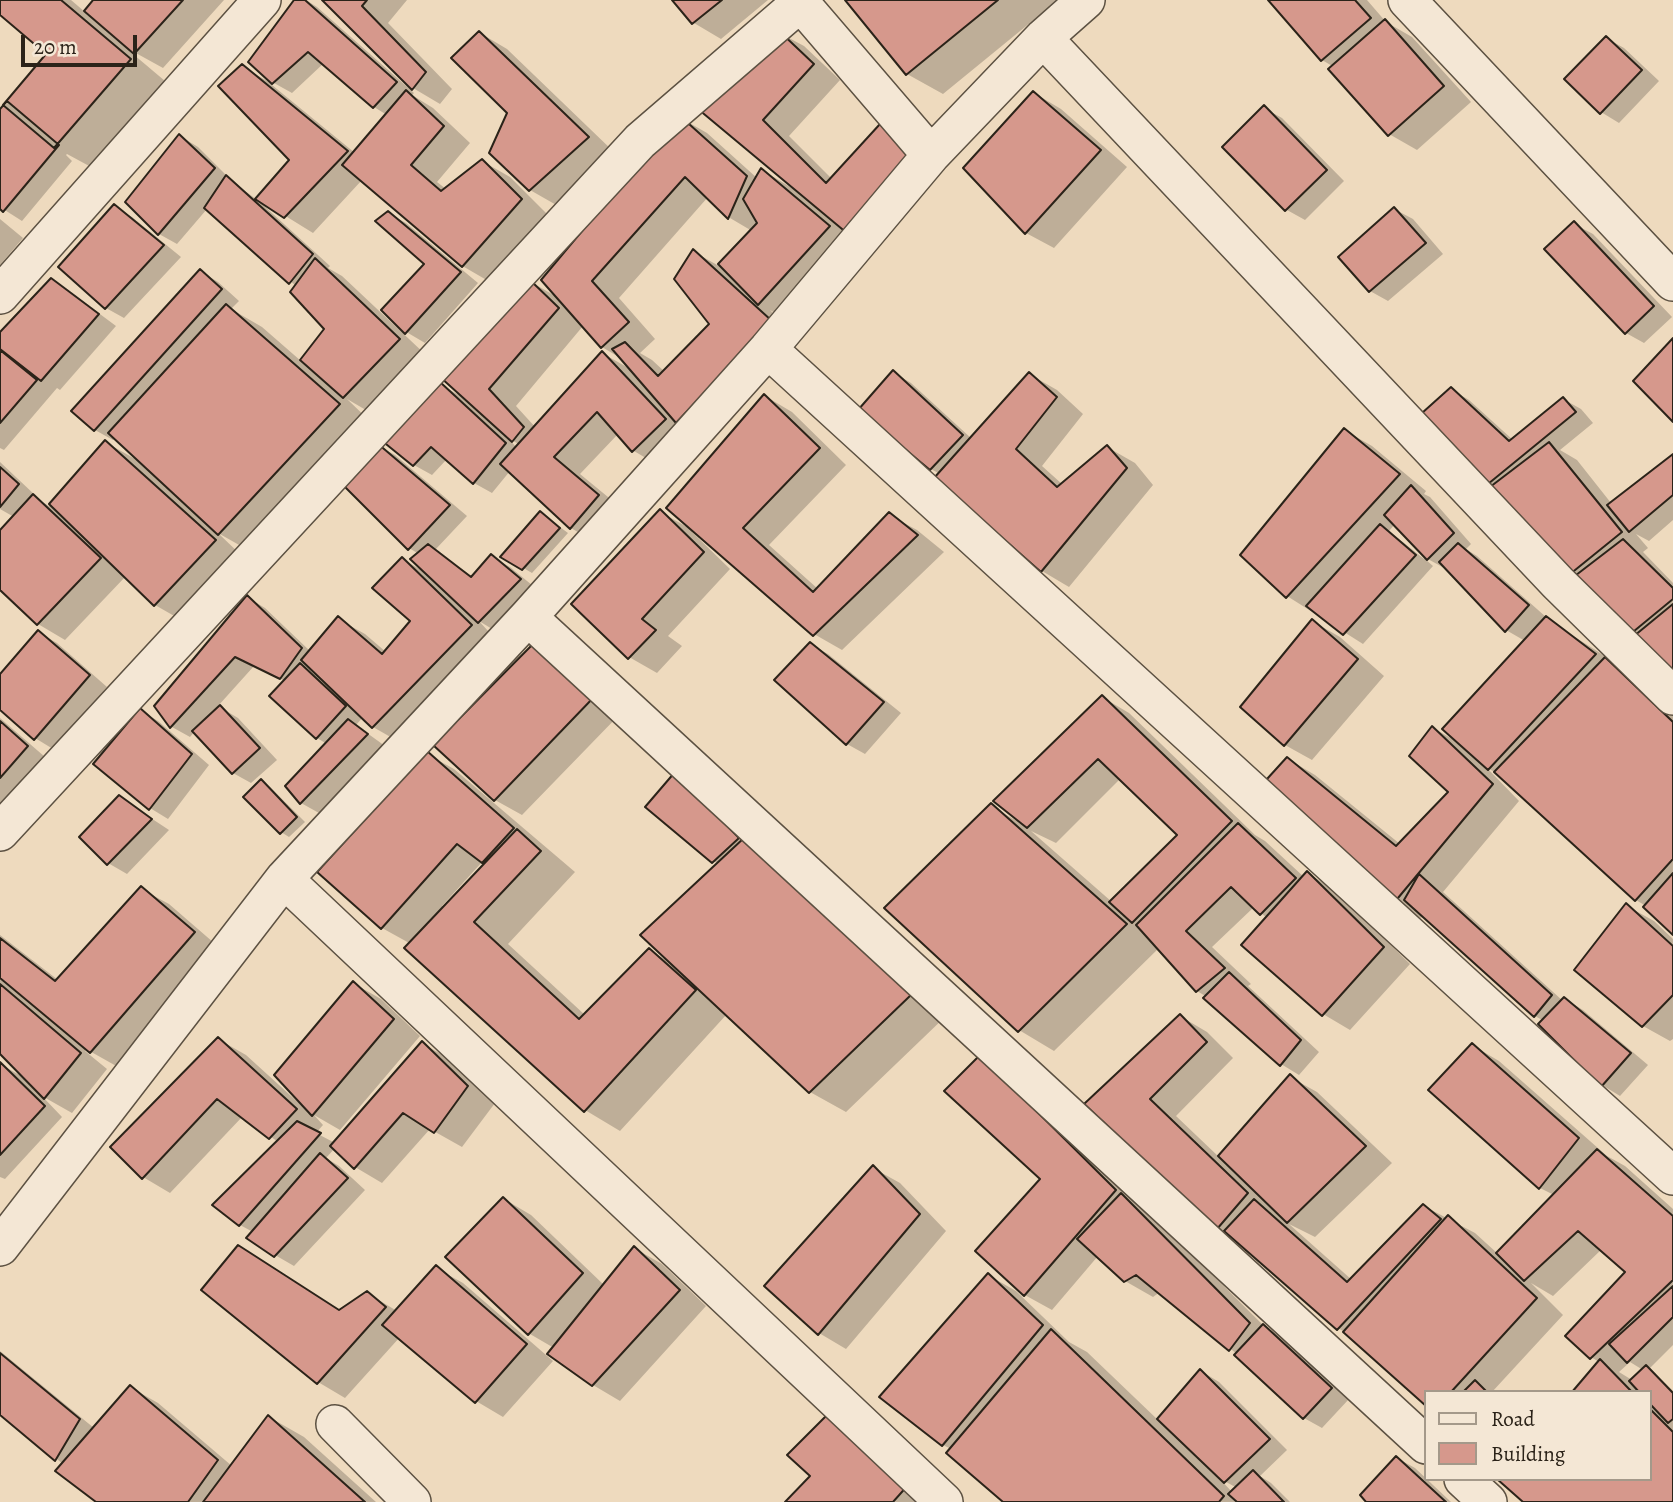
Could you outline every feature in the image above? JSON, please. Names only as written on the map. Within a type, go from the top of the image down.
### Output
[{"type":"street","points":[[0,295],[262,0]]},
{"type":"street","points":[[0,1247],[284,879],[528,617],[768,349],[931,155],[1043,38],[1086,0]]},
{"type":"street","points":[[1407,0],[1673,282]]},
{"type":"street","points":[[0,831],[639,141],[799,1],[931,155]]},
{"type":"street","points":[[1043,38],[1558,583],[1673,696]]},
{"type":"street","points":[[768,349],[1673,1176]]},
{"type":"street","points":[[528,617],[1424,1443]]},
{"type":"street","points":[[284,879],[936,1500]]},
{"type":"street","points":[[335,1424],[412,1502]]},
{"type":"street","points":[[1465,1481],[1488,1502]]},
{"type":"building","points":[[0,0],[61,0],[131,59],[54,148],[3,105],[46,54],[0,15]]},
{"type":"building","points":[[93,0],[183,0],[134,54],[84,11]]},
{"type":"building","points":[[294,0],[305,0],[397,82],[373,108],[308,52],[272,84],[248,62]]},
{"type":"building","points":[[322,0],[367,0],[362,6],[426,72],[412,90]]},
{"type":"building","points":[[672,0],[722,0],[692,24]]},
{"type":"building","points":[[845,0],[998,0],[906,75]]},
{"type":"building","points":[[1268,0],[1355,0],[1371,18],[1321,61]]},
{"type":"building","points":[[1385,19],[1444,86],[1388,136],[1328,69]]},
{"type":"building","points":[[776,28],[814,64],[763,120],[826,183],[880,124],[916,154],[848,234],[692,104]]},
{"type":"building","points":[[479,31],[589,137],[529,191],[489,153],[507,113],[451,58]]},
{"type":"building","points":[[1606,36],[1642,70],[1600,114],[1564,79]]},
{"type":"building","points":[[242,64],[348,151],[284,218],[255,199],[289,160],[218,86]]},
{"type":"building","points":[[406,90],[444,126],[411,165],[441,191],[482,159],[522,199],[462,267],[342,165]]},
{"type":"building","points":[[1033,91],[1101,150],[1025,234],[963,168]]},
{"type":"building","points":[[7,101],[59,145],[3,212],[0,209],[0,109]]},
{"type":"building","points":[[1264,105],[1327,170],[1285,211],[1222,147]]},
{"type":"building","points":[[679,115],[747,176],[728,219],[685,177],[592,281],[629,322],[601,348],[541,280]]},
{"type":"building","points":[[179,134],[215,168],[158,235],[125,202]]},
{"type":"building","points":[[761,168],[830,226],[758,305],[718,264],[757,223],[743,199]]},
{"type":"building","points":[[226,175],[313,254],[289,284],[204,208]]},
{"type":"building","points":[[114,204],[164,245],[105,309],[58,267]]},
{"type":"building","points":[[1394,207],[1426,243],[1369,292],[1338,257]]},
{"type":"building","points":[[388,211],[461,272],[405,334],[381,310],[424,264],[375,221]]},
{"type":"building","points":[[1574,221],[1654,306],[1625,334],[1544,249]]},
{"type":"building","points":[[693,249],[772,321],[676,423],[612,349],[625,342],[658,376],[709,324],[674,279]]},
{"type":"building","points":[[315,258],[400,339],[343,398],[300,360],[324,329],[290,292]]},
{"type":"building","points":[[200,269],[222,289],[94,431],[71,411]]},
{"type":"building","points":[[51,278],[99,314],[41,381],[0,349],[0,332]]},
{"type":"building","points":[[530,280],[559,308],[489,389],[524,427],[512,442],[439,376]]},
{"type":"building","points":[[226,304],[340,404],[218,535],[108,433]]},
{"type":"building","points":[[1673,338],[1673,422],[1633,381]]},
{"type":"building","points":[[0,350],[37,380],[0,423]]},
{"type":"building","points":[[602,351],[666,419],[632,452],[597,412],[554,457],[599,495],[570,529],[500,464]]},
{"type":"building","points":[[893,370],[963,435],[930,470],[858,410]]},
{"type":"building","points":[[1029,372],[1057,397],[1016,449],[1057,487],[1107,445],[1127,468],[1041,572],[934,478]]},
{"type":"building","points":[[440,382],[506,443],[473,484],[431,447],[413,466],[381,440]]},
{"type":"building","points":[[1451,387],[1509,441],[1563,397],[1576,412],[1488,484],[1422,413]]},
{"type":"building","points":[[764,394],[820,448],[743,528],[813,592],[889,512],[918,535],[813,636],[666,508]]},
{"type":"building","points":[[1344,428],[1400,474],[1286,598],[1240,555]]},
{"type":"building","points":[[105,440],[216,540],[154,606],[49,504]]},
{"type":"building","points":[[1549,442],[1622,532],[1564,579],[1490,487]]},
{"type":"building","points":[[377,443],[450,505],[408,550],[337,479]]},
{"type":"building","points":[[1673,454],[1673,495],[1629,532],[1607,505]]},
{"type":"building","points":[[0,467],[19,484],[0,507]]},
{"type":"building","points":[[1411,485],[1454,533],[1427,560],[1384,515]]},
{"type":"building","points":[[33,494],[101,558],[37,625],[0,590],[0,530]]},
{"type":"building","points":[[660,509],[704,552],[642,619],[656,630],[628,659],[571,604]]},
{"type":"building","points":[[540,511],[560,528],[522,570],[500,557]]},
{"type":"building","points":[[1380,524],[1416,555],[1343,635],[1306,606]]},
{"type":"building","points":[[1623,539],[1673,588],[1673,599],[1622,641],[1567,582]]},
{"type":"building","points":[[1458,543],[1529,605],[1505,632],[1439,562]]},
{"type":"building","points":[[428,544],[471,577],[491,554],[521,579],[478,623],[410,559]]},
{"type":"building","points":[[402,557],[472,625],[372,728],[301,660],[338,616],[382,654],[410,621],[372,588]]},
{"type":"building","points":[[247,595],[302,648],[280,679],[235,657],[170,728],[154,706]]},
{"type":"building","points":[[1673,604],[1673,678],[1634,636]]},
{"type":"building","points":[[1546,616],[1596,654],[1488,770],[1442,729]]},
{"type":"building","points":[[1312,619],[1358,659],[1284,746],[1240,707]]},
{"type":"building","points":[[38,630],[90,675],[34,740],[0,710],[0,674]]},
{"type":"building","points":[[810,642],[884,702],[846,745],[774,680]]},
{"type":"building","points":[[534,643],[594,697],[494,801],[433,745]]},
{"type":"building","points":[[1605,657],[1673,722],[1673,859],[1635,901],[1494,772]]},
{"type":"building","points":[[300,663],[346,706],[316,739],[269,696]]},
{"type":"building","points":[[1102,695],[1232,821],[1132,923],[1109,902],[1177,835],[1098,759],[1027,828],[993,801]]},
{"type":"building","points":[[220,705],[260,748],[232,774],[192,731]]},
{"type":"building","points":[[140,708],[192,754],[149,810],[93,764]]},
{"type":"building","points":[[348,719],[368,734],[300,804],[285,786]]},
{"type":"building","points":[[0,721],[28,746],[0,778]]},
{"type":"building","points":[[1432,726],[1493,784],[1393,904],[1257,790],[1287,757],[1396,846],[1448,792],[1409,756]]},
{"type":"building","points":[[427,751],[514,828],[482,863],[457,844],[381,929],[317,872]]},
{"type":"building","points":[[675,772],[739,838],[712,863],[645,807]]},
{"type":"building","points":[[261,779],[297,817],[280,834],[243,797]]},
{"type":"building","points":[[119,795],[152,819],[107,865],[79,837]]},
{"type":"building","points":[[991,803],[1127,924],[1018,1032],[884,908]]},
{"type":"building","points":[[1238,823],[1296,878],[1260,915],[1231,887],[1186,931],[1225,968],[1196,992],[1136,925]]},
{"type":"building","points":[[517,829],[541,851],[474,922],[579,1019],[649,948],[696,990],[584,1112],[404,948]]},
{"type":"building","points":[[745,837],[912,994],[809,1093],[640,935]]},
{"type":"building","points":[[1307,871],[1384,947],[1322,1016],[1241,945]]},
{"type":"building","points":[[1673,873],[1673,935],[1643,907]]},
{"type":"building","points":[[1419,874],[1552,995],[1534,1017],[1404,900]]},
{"type":"building","points":[[141,886],[195,932],[90,1053],[0,978],[0,938],[55,981]]},
{"type":"building","points":[[1626,903],[1673,946],[1673,995],[1642,1027],[1574,970]]},
{"type":"building","points":[[1229,972],[1301,1040],[1280,1066],[1203,998]]},
{"type":"building","points":[[353,981],[394,1019],[312,1116],[274,1075]]},
{"type":"building","points":[[0,984],[81,1053],[44,1099],[0,1054]]},
{"type":"building","points":[[1564,997],[1631,1053],[1601,1087],[1538,1024]]},
{"type":"building","points":[[1180,1014],[1207,1042],[1150,1099],[1248,1193],[1217,1229],[1084,1104]]},
{"type":"building","points":[[218,1037],[297,1109],[269,1139],[217,1099],[142,1179],[110,1147]]},
{"type":"building","points":[[422,1041],[468,1086],[434,1133],[403,1113],[354,1169],[330,1146]]},
{"type":"building","points":[[1472,1043],[1579,1138],[1539,1189],[1428,1090]]},
{"type":"building","points":[[980,1055],[1116,1190],[1024,1296],[975,1251],[1040,1179],[944,1091]]},
{"type":"building","points":[[0,1062],[45,1106],[0,1155]]},
{"type":"building","points":[[1290,1074],[1366,1146],[1287,1223],[1218,1156]]},
{"type":"building","points":[[297,1121],[321,1133],[239,1226],[212,1205]]},
{"type":"building","points":[[1597,1149],[1673,1216],[1673,1280],[1590,1359],[1565,1336],[1625,1272],[1578,1231],[1524,1281],[1496,1253]]},
{"type":"building","points":[[320,1153],[348,1178],[274,1257],[246,1238]]},
{"type":"building","points":[[873,1165],[920,1214],[818,1335],[764,1286]]},
{"type":"building","points":[[1121,1193],[1250,1323],[1229,1351],[1136,1275],[1124,1282],[1077,1239]]},
{"type":"building","points":[[503,1197],[583,1273],[528,1335],[445,1257]]},
{"type":"building","points":[[1254,1199],[1347,1282],[1423,1204],[1441,1219],[1337,1330],[1224,1231]]},
{"type":"building","points":[[1448,1215],[1537,1298],[1453,1390],[1424,1390],[1424,1404],[1343,1332]]},
{"type":"building","points":[[238,1245],[339,1310],[367,1291],[386,1307],[317,1384],[201,1290]]},
{"type":"building","points":[[634,1246],[680,1290],[592,1386],[547,1354]]},
{"type":"building","points":[[436,1265],[527,1344],[475,1403],[382,1325]]},
{"type":"building","points":[[988,1273],[1043,1325],[942,1446],[879,1397]]},
{"type":"building","points":[[1673,1286],[1673,1317],[1627,1363],[1609,1344]]},
{"type":"building","points":[[1263,1324],[1332,1388],[1303,1419],[1234,1355]]},
{"type":"building","points":[[1051,1329],[1224,1496],[1219,1502],[1003,1502],[946,1453]]},
{"type":"building","points":[[0,1353],[80,1419],[55,1461],[0,1415]]},
{"type":"building","points":[[1600,1359],[1630,1390],[1574,1390]]},
{"type":"building","points":[[1646,1365],[1673,1393],[1673,1419],[1668,1423],[1652,1406],[1652,1390],[1637,1390],[1629,1381]]},
{"type":"building","points":[[1200,1369],[1270,1439],[1224,1483],[1157,1419]]},
{"type":"building","points":[[1475,1380],[1485,1390],[1465,1390]]},
{"type":"building","points":[[130,1385],[218,1460],[188,1502],[96,1502],[55,1471]]},
{"type":"building","points":[[1652,1411],[1673,1432],[1673,1502],[1523,1502],[1499,1481],[1652,1481]]},
{"type":"building","points":[[268,1415],[365,1502],[203,1502]]},
{"type":"building","points":[[826,1416],[909,1484],[893,1502],[785,1502],[810,1476],[787,1455]]},
{"type":"building","points":[[1396,1456],[1446,1502],[1366,1502],[1360,1495]]},
{"type":"building","points":[[1253,1470],[1284,1502],[1237,1502],[1228,1494]]}]
